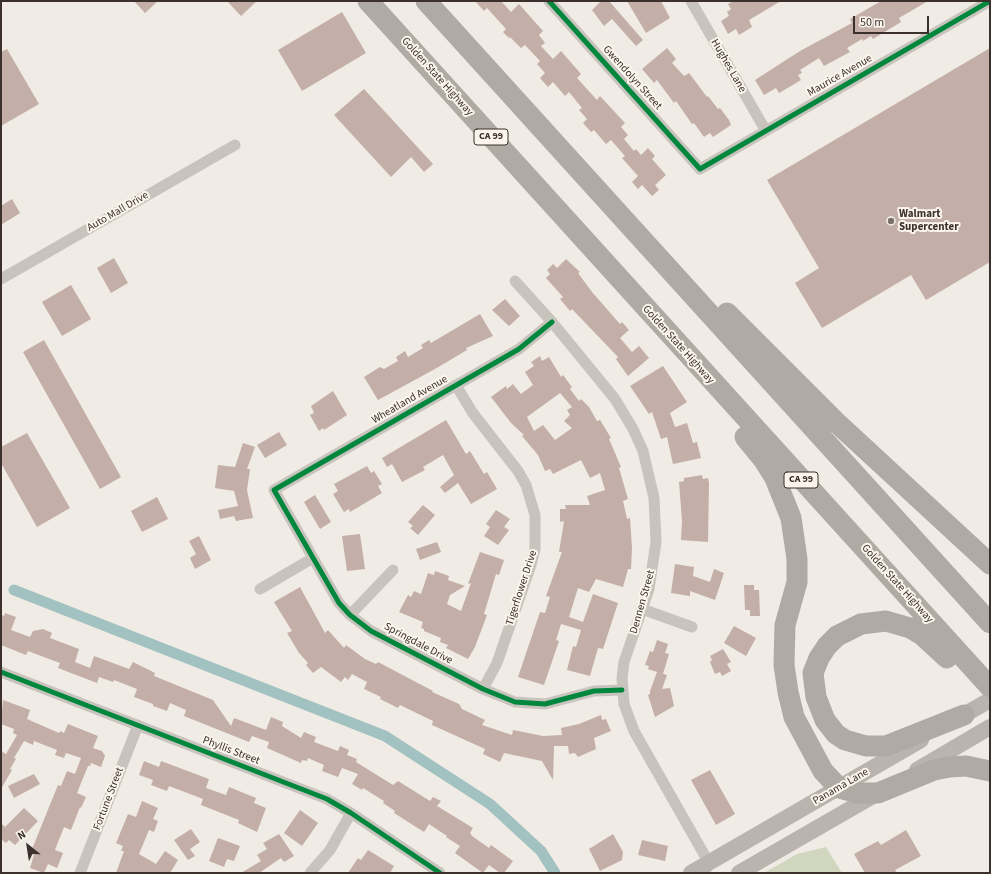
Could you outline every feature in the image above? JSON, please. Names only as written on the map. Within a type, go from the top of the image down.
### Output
[{"type":"highway","name":"Golden State Highway","points":[[368,1],[613,273],[990,687]]},
{"type":"highway","points":[[426,1],[990,623]]},
{"type":"highway","points":[[669,269],[699,285],[836,422],[990,564]]},
{"type":"highway","points":[[613,273],[763,459],[785,499],[795,537],[797,582],[785,625],[784,665],[794,717],[823,771],[839,788],[857,793],[878,793],[934,770],[950,767],[966,766],[990,771]]},
{"type":"highway","points":[[953,582],[990,618]]},
{"type":"highway","points":[[964,715],[886,746],[854,744],[836,734],[825,720],[816,698],[813,673],[819,658],[827,646],[837,636],[848,629],[874,622],[898,623],[922,635],[990,700]]},
{"type":"main road","name":"Panama Lane","points":[[691,873],[708,868],[839,788],[990,700]]},
{"type":"main road","points":[[739,873],[990,727]]},
{"type":"street","name":"Gwendolyn Street","points":[[549,1],[700,168]]},
{"type":"street","name":"Hughes Lane","points":[[691,1],[766,131]]},
{"type":"street","name":"Maurice Avenue","points":[[700,168],[990,1]]},
{"type":"street","name":"Auto Mall Drive","points":[[1,279],[235,145]]},
{"type":"street","name":"Dennen Street","points":[[515,281],[552,322],[615,399],[633,430],[643,452],[654,498],[656,542],[654,565],[642,609],[624,662],[622,690],[626,711],[634,731],[708,868]]},
{"type":"street","name":"Wheatland Avenue","points":[[274,490],[523,347],[552,322]]},
{"type":"street","name":"Tigerflower Drive","points":[[456,385],[472,412],[518,471],[526,485],[535,516],[536,532],[531,565],[497,663],[483,689]]},
{"type":"street","name":"Springdale Drive","points":[[274,490],[339,603],[350,615],[372,631],[501,698],[531,704],[553,703],[594,691],[622,690]]},
{"type":"street","points":[[260,589],[313,558]]},
{"type":"street","points":[[350,615],[394,570]]},
{"type":"street","points":[[642,609],[692,627]]},
{"type":"street","name":"Phyllis Street","points":[[1,672],[327,799],[351,813],[440,873]]},
{"type":"street","name":"Fortune Street","points":[[80,873],[138,725]]},
{"type":"street","points":[[310,873],[330,850],[351,813]]},
{"type":"green space","points":[[826,847],[842,873],[764,873],[797,854]]},
{"type":"building","points":[[134,1],[158,1],[145,13]]},
{"type":"building","points":[[227,1],[257,1],[241,16]]},
{"type":"building","points":[[475,1],[501,1],[511,12],[519,4],[543,31],[539,35],[545,43],[541,46],[553,59],[561,51],[581,74],[577,78],[597,100],[600,96],[625,123],[621,127],[628,135],[624,139],[634,151],[636,149],[641,155],[648,148],[655,156],[652,159],[666,175],[655,185],[659,190],[652,196],[642,185],[638,189],[632,182],[638,176],[622,158],[625,156],[611,140],[606,144],[594,130],[591,132],[583,123],[587,119],[579,110],[582,108],[569,92],[565,96],[553,82],[548,87],[540,78],[545,73],[537,64],[540,61],[525,45],[521,48],[510,37],[509,38],[503,32],[506,29],[487,8],[484,11]]},
{"type":"building","points":[[601,1],[609,1],[643,40],[636,46],[612,19],[604,26],[592,10]]},
{"type":"building","points":[[627,1],[661,1],[670,18],[646,33]]},
{"type":"building","points":[[733,1],[781,1],[749,20],[752,27],[739,35],[736,29],[728,34],[721,21],[729,16],[727,12],[731,9],[728,4]]},
{"type":"building","points":[[881,1],[928,1],[899,18],[901,22],[873,39],[871,36],[863,41],[862,39],[847,48],[850,52],[824,66],[819,58],[800,70],[802,73],[798,75],[801,80],[779,93],[776,88],[764,95],[755,80],[800,51],[852,23],[850,19]]},
{"type":"building","points":[[342,12],[366,53],[302,91],[278,50]]},
{"type":"building","points":[[667,48],[676,59],[672,63],[684,76],[689,73],[707,97],[708,96],[718,109],[720,108],[729,120],[731,125],[713,137],[710,133],[704,137],[694,123],[692,124],[676,101],[674,103],[657,80],[654,83],[642,69]]},
{"type":"building","name":"Walmart Supercenter","points":[[990,48],[990,262],[926,300],[911,275],[822,328],[795,283],[819,268],[767,180]]},
{"type":"building","points":[[7,49],[39,104],[1,126],[1,52]]},
{"type":"building","points":[[364,89],[433,164],[424,172],[411,157],[391,177],[334,115]]},
{"type":"building","points":[[12,199],[20,213],[1,225],[1,206]]},
{"type":"building","points":[[114,258],[128,283],[111,293],[97,268]]},
{"type":"building","points":[[566,259],[580,272],[578,273],[592,292],[620,324],[622,322],[629,330],[620,338],[632,352],[639,346],[649,358],[628,376],[616,359],[618,357],[572,309],[570,311],[560,299],[563,297],[546,278],[550,274],[547,270],[553,264],[557,268]]},
{"type":"building","points":[[71,285],[91,319],[62,336],[42,302]]},
{"type":"building","points":[[505,299],[520,316],[509,326],[492,310]]},
{"type":"building","points":[[480,314],[493,336],[466,348],[467,350],[435,369],[378,400],[364,377],[380,367],[384,369],[398,361],[396,357],[405,351],[408,357],[423,348],[421,345],[429,340],[431,343]]},
{"type":"building","points":[[44,340],[121,477],[100,489],[23,352]]},
{"type":"building","points":[[540,356],[542,361],[549,357],[561,377],[563,375],[572,387],[570,389],[579,401],[581,399],[589,407],[597,421],[600,420],[611,438],[609,439],[621,467],[619,468],[628,499],[623,501],[627,519],[630,518],[632,548],[631,569],[628,569],[623,587],[596,579],[589,592],[578,588],[569,617],[583,622],[593,594],[618,603],[603,649],[598,648],[590,676],[567,670],[573,646],[576,647],[581,630],[561,624],[556,640],[559,641],[544,685],[518,677],[540,612],[545,613],[550,597],[546,596],[562,552],[559,552],[564,521],[560,522],[560,509],[566,509],[565,505],[590,505],[587,496],[605,490],[600,473],[590,478],[581,460],[553,474],[550,469],[545,471],[538,455],[522,436],[524,435],[511,423],[491,397],[506,386],[507,389],[513,384],[521,394],[533,385],[525,372],[534,366],[531,362]],"holes":[[[560,393],[572,407],[567,410],[570,415],[564,421],[572,428],[555,440],[543,425],[534,431],[527,417]]]},
{"type":"building","points":[[663,366],[687,402],[670,413],[675,427],[687,423],[693,443],[697,442],[701,458],[673,464],[667,437],[661,439],[652,412],[649,414],[630,386]]},
{"type":"building","points":[[333,391],[347,415],[324,430],[323,428],[319,431],[310,415],[314,413],[311,406]]},
{"type":"building","points":[[446,420],[466,454],[470,451],[484,474],[487,472],[497,489],[471,504],[458,483],[445,493],[440,487],[454,475],[443,455],[423,467],[425,470],[402,482],[392,464],[387,467],[382,458]]},
{"type":"building","points":[[279,432],[287,445],[265,458],[257,445]]},
{"type":"building","points":[[27,433],[70,508],[37,527],[1,463],[1,447]]},
{"type":"building","points":[[243,443],[255,447],[247,469],[250,469],[247,490],[253,518],[236,521],[234,516],[220,519],[218,510],[238,506],[234,491],[215,488],[218,465],[235,467]]},
{"type":"building","points":[[367,466],[371,473],[374,471],[382,484],[378,486],[382,493],[350,512],[349,509],[344,512],[333,494],[338,491],[334,484]]},
{"type":"building","points":[[702,475],[703,479],[708,478],[709,483],[708,542],[681,540],[682,521],[679,482],[684,481],[684,478]]},
{"type":"building","points":[[315,495],[331,522],[320,529],[304,502]]},
{"type":"building","points":[[157,497],[168,519],[142,532],[131,511]]},
{"type":"building","points":[[423,505],[435,515],[418,535],[410,528],[413,526],[408,522]]},
{"type":"building","points":[[496,510],[510,519],[504,527],[509,530],[498,545],[484,536],[490,527],[486,524]]},
{"type":"building","points":[[360,534],[365,569],[347,571],[342,536]]},
{"type":"building","points":[[199,536],[211,560],[195,569],[190,558],[196,554],[189,541]]},
{"type":"building","points":[[437,542],[441,552],[420,560],[416,549]]},
{"type":"building","points":[[480,552],[504,560],[499,575],[496,574],[484,614],[487,615],[475,647],[468,659],[446,648],[448,645],[440,642],[441,638],[424,631],[424,629],[421,628],[423,622],[399,612],[408,595],[411,597],[414,591],[421,594],[428,573],[434,575],[435,571],[449,576],[448,580],[465,586],[450,595],[447,604],[461,611],[471,583],[468,584]]},
{"type":"building","points":[[675,564],[694,567],[693,576],[710,582],[714,569],[724,573],[715,600],[690,591],[690,596],[671,593]]},
{"type":"building","points":[[744,585],[754,585],[754,590],[759,590],[760,616],[750,616],[750,610],[745,610]]},
{"type":"building","points":[[300,587],[325,633],[328,630],[344,648],[346,645],[365,659],[376,664],[378,662],[433,691],[432,692],[459,704],[462,709],[485,720],[482,725],[512,735],[513,730],[543,736],[562,735],[561,728],[579,724],[601,715],[602,720],[606,719],[611,731],[594,738],[596,749],[578,757],[575,753],[569,754],[568,746],[554,746],[553,780],[542,761],[504,753],[500,762],[483,754],[485,749],[432,725],[433,721],[400,705],[398,708],[380,699],[381,697],[364,689],[367,682],[352,674],[348,680],[345,677],[341,682],[321,667],[313,673],[306,665],[308,663],[299,653],[287,633],[292,631],[274,602]]},
{"type":"building","points":[[5,613],[16,617],[11,630],[30,637],[33,631],[43,629],[52,633],[50,638],[79,649],[75,662],[90,668],[94,656],[129,669],[133,662],[155,673],[154,676],[213,700],[231,726],[234,718],[266,730],[271,717],[283,722],[282,726],[301,738],[304,732],[316,737],[314,742],[338,751],[340,746],[349,750],[347,755],[357,759],[356,762],[393,785],[398,781],[430,801],[433,797],[441,801],[437,806],[473,828],[470,833],[472,836],[489,848],[491,845],[513,861],[504,873],[500,873],[489,865],[483,873],[455,853],[460,846],[446,837],[447,836],[429,824],[424,832],[394,813],[395,811],[383,803],[384,801],[363,788],[362,790],[352,784],[358,774],[342,768],[338,777],[322,771],[324,765],[308,758],[307,761],[302,760],[301,763],[267,748],[269,742],[252,736],[249,742],[184,716],[186,710],[170,703],[167,711],[153,706],[153,704],[134,697],[137,689],[114,680],[113,682],[99,677],[97,683],[58,668],[60,663],[28,651],[26,655],[1,645],[1,615],[4,616]]},
{"type":"building","points":[[734,626],[756,638],[746,656],[724,643]]},
{"type":"building","points":[[657,640],[668,644],[665,653],[669,654],[663,674],[648,669],[649,666],[645,665],[650,651],[653,652]]},
{"type":"building","points":[[723,649],[731,662],[727,664],[731,671],[722,676],[720,672],[715,674],[710,662],[712,660],[710,656]]},
{"type":"building","points":[[657,672],[667,675],[662,689],[670,688],[674,706],[655,717],[648,695],[650,694]]},
{"type":"building","points":[[3,700],[30,710],[27,719],[59,733],[60,731],[64,733],[68,724],[98,736],[93,748],[102,751],[105,756],[101,767],[91,763],[90,766],[88,766],[77,793],[86,797],[81,808],[80,807],[71,830],[64,827],[55,850],[63,853],[57,868],[48,864],[44,873],[30,868],[34,855],[30,854],[58,785],[61,786],[67,771],[75,774],[81,758],[66,753],[64,758],[55,755],[57,750],[34,741],[33,745],[24,741],[14,758],[16,759],[10,769],[12,770],[1,789],[1,751],[6,754],[17,735],[13,733],[14,729],[1,724]]},
{"type":"building","points":[[144,761],[159,767],[161,761],[209,779],[206,788],[226,795],[229,787],[256,798],[254,803],[266,808],[257,832],[238,823],[239,820],[201,805],[203,799],[169,786],[167,791],[151,785],[153,780],[139,775]]},
{"type":"building","points":[[710,770],[735,814],[716,825],[691,780]]},
{"type":"building","points":[[34,774],[40,784],[14,798],[8,786]]},
{"type":"building","points":[[142,801],[158,808],[153,819],[158,821],[154,832],[149,830],[139,854],[156,864],[165,851],[178,860],[170,873],[116,873],[124,851],[121,851],[123,846],[116,843],[128,814],[136,817]]},
{"type":"building","points":[[24,808],[38,821],[15,845],[9,840],[6,843],[1,839],[1,823],[5,827]]},
{"type":"building","points":[[300,810],[318,823],[302,846],[284,833]]},
{"type":"building","points":[[191,829],[200,842],[190,849],[195,856],[188,860],[174,840]]},
{"type":"building","points":[[906,830],[921,856],[895,870],[897,873],[865,873],[854,854],[878,841],[881,845]]},
{"type":"building","points":[[279,834],[294,856],[284,862],[281,858],[259,873],[241,873],[261,861],[257,855],[267,849],[263,843]]},
{"type":"building","points":[[613,834],[623,852],[622,860],[600,871],[589,849]]},
{"type":"building","points":[[218,838],[240,846],[234,861],[227,859],[224,867],[209,861]]},
{"type":"building","points":[[642,840],[668,846],[665,861],[638,855]]},
{"type":"building","points":[[368,850],[394,866],[390,873],[348,873],[358,858],[361,860]]},
{"type":"waterway","points":[[14,590],[385,736],[490,804],[541,851],[555,873]]},
{"type":"cycle path","points":[[549,1],[700,169],[990,1]]},
{"type":"cycle path","points":[[552,322],[519,349],[274,490],[339,603],[350,615],[371,631],[483,689],[515,702],[545,704],[594,691],[622,690]]},
{"type":"cycle path","points":[[1,672],[327,799],[351,813],[440,873]]},
{"type":"place","name":"Walmart Supercenter","points":[[891,221]]}]
